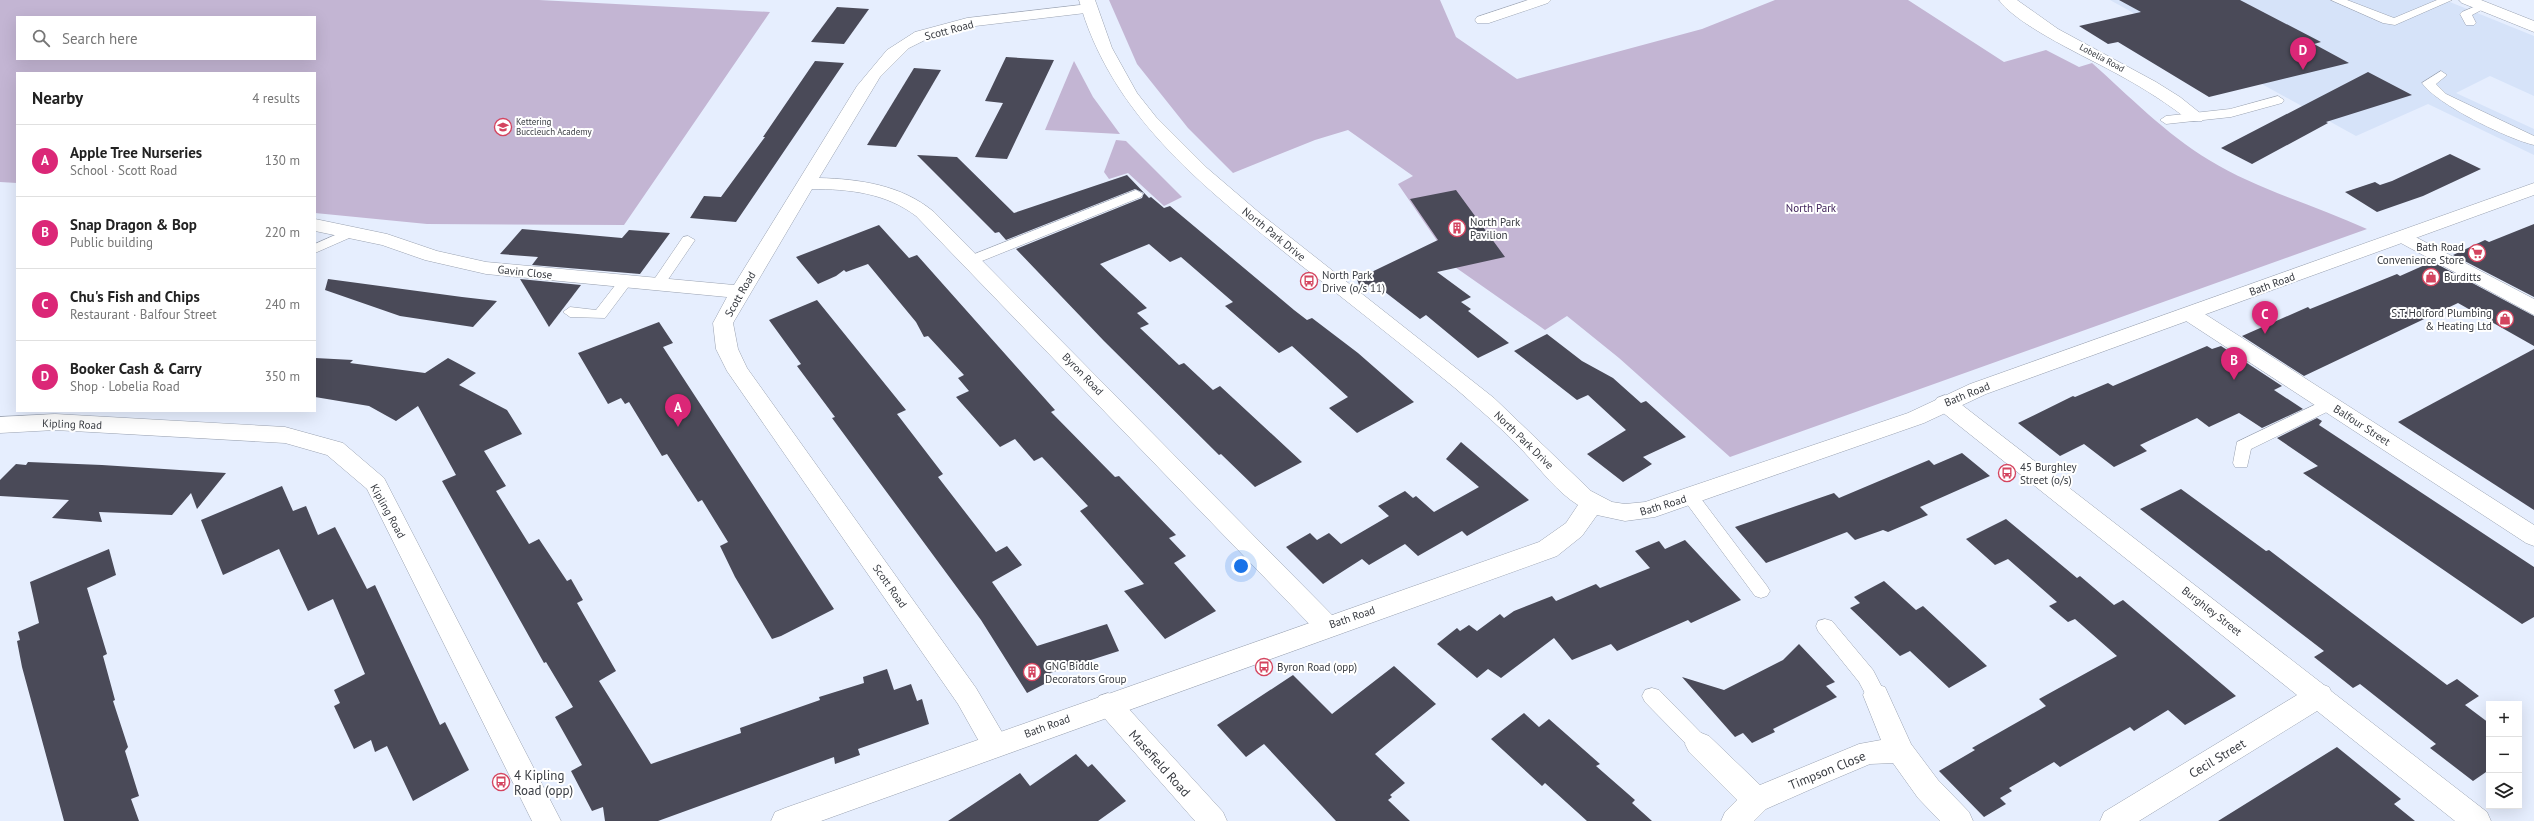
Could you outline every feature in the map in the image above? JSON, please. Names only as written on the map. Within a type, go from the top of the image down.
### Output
[{"type":"street","points":[[1483,20],[1543,0]]},
{"type":"street","name":"Lobelia Road","points":[[2007,0],[2040,25],[2156,87],[2196,117]]},
{"type":"street","points":[[2467,0],[2534,27]]},
{"type":"street","name":"Scott Road","points":[[995,744],[967,696],[738,372],[727,349],[723,323],[806,183],[881,64],[904,44],[933,31],[964,24],[1088,4]]},
{"type":"street","name":"North Park Drive","points":[[1088,4],[1104,46],[1128,91],[1148,119],[1173,145],[1217,188],[1486,403],[1538,451],[1570,486],[1591,502]]},
{"type":"street","name":"Byron Road","points":[[806,183],[865,188],[899,197],[919,208],[972,260],[1327,626]]},
{"type":"street","name":"Bath Road","points":[[784,821],[995,744],[1548,549],[1569,536],[1586,516],[1591,502],[1614,511],[1634,514],[1690,496],[1916,418],[1945,403],[2534,189]]},
{"type":"street","name":"Gavin Close","points":[[316,225],[387,240],[432,256],[486,268],[740,292]]},
{"type":"street","points":[[2404,237],[2534,308]]},
{"type":"street","name":"Balfour Street","points":[[2190,314],[2534,537]]},
{"type":"street","name":"Burghley Street","points":[[1945,403],[2320,695],[2477,821]]},
{"type":"street","name":"Kipling Road","points":[[0,425],[55,422],[285,435],[335,449],[376,484],[547,821]]},
{"type":"street","points":[[1876,695],[1900,751],[1928,789],[1959,821]]},
{"type":"street","name":"Cecil Street","points":[[2114,821],[2320,695]]},
{"type":"street","name":"Masefield Road","points":[[1108,704],[1213,821]]},
{"type":"street","points":[[1699,744],[1756,800]]},
{"type":"street","name":"Timpson Close","points":[[1735,821],[1756,800],[1869,752],[1900,751]]},
{"type":"lane","points":[[2337,0],[2387,21],[2395,22],[2446,0]]},
{"type":"lane","points":[[2470,23],[2466,14],[2483,6]]},
{"type":"lane","points":[[2441,75],[2428,83],[2442,97],[2534,141]]},
{"type":"lane","points":[[2166,120],[2231,113],[2278,100]]},
{"type":"lane","points":[[972,260],[1136,194]]},
{"type":"lane","points":[[316,249],[351,232]]},
{"type":"lane","points":[[658,284],[688,240]]},
{"type":"lane","points":[[570,312],[600,315],[625,282]]},
{"type":"lane","points":[[2241,463],[2243,446],[2329,404]]},
{"type":"lane","points":[[1690,496],[1761,591]]},
{"type":"lane","points":[[1825,626],[1866,676],[1876,695]]},
{"type":"lane","points":[[1652,696],[1699,744]]},
{"type":"shaded area","points":[[2110,0],[2445,0],[2534,36],[2534,96],[2490,76],[2456,93],[2534,129],[2534,155],[2428,104],[2356,136]]},
{"type":"green space","name":"Kettering Buccleuch Academy","points":[[0,0],[539,0],[770,12],[624,225],[427,224],[316,213],[316,72],[16,72],[16,183],[0,182]]},
{"type":"green space","name":"North Park","points":[[1109,0],[1440,0],[1456,37],[1517,79],[1702,29],[1775,0],[1908,0],[2004,62],[2046,50],[2079,67],[2092,63],[2163,127],[2193,150],[2209,160],[2228,171],[2267,189],[2367,229],[1730,457],[1619,358],[1567,316],[1545,330],[1455,267],[1398,184],[1413,176],[1348,130],[1315,140],[1233,173],[1188,128],[1137,64]]},
{"type":"green space","points":[[1074,61],[1093,97],[1120,134],[1045,130]]},
{"type":"green space","points":[[1116,140],[1126,141],[1182,197],[1164,206],[1128,173],[1109,179],[1104,172]]},
{"type":"building","points":[[2119,0],[2240,0],[2321,42],[2314,44],[2349,63],[2209,97],[2118,42],[2108,44],[2079,26],[2141,12]]},
{"type":"building","points":[[837,7],[869,9],[844,44],[811,42]]},
{"type":"building","points":[[1006,57],[1054,60],[1007,159],[975,157],[1003,103],[985,101]]},
{"type":"building","points":[[815,61],[844,63],[736,222],[690,218],[704,196],[721,197],[765,137],[763,137]]},
{"type":"building","points":[[914,68],[941,70],[896,147],[867,145]]},
{"type":"building","points":[[2368,72],[2412,95],[2326,122],[2328,123],[2252,164],[2221,148]]},
{"type":"building","points":[[2450,154],[2481,169],[2423,196],[2377,212],[2345,192],[2375,182],[2380,185],[2392,181]]},
{"type":"building","points":[[917,155],[957,157],[1014,213],[1127,175],[1149,198],[1151,197],[1164,208],[1170,206],[1294,310],[1307,320],[1312,318],[1358,353],[1414,402],[1357,433],[1329,408],[1348,397],[1292,346],[1279,353],[1225,306],[1233,302],[1181,257],[1170,262],[1149,244],[1100,264],[1147,308],[1137,313],[1149,324],[1140,328],[1179,365],[1184,363],[1213,390],[1220,386],[1302,462],[1255,487],[1221,454],[1219,455],[1104,341],[1016,249],[1142,198],[1144,193],[1135,189],[1006,240],[999,232],[995,233]]},
{"type":"building","points":[[1456,190],[1505,257],[1437,272],[1471,297],[1461,302],[1471,309],[1468,311],[1509,343],[1478,358],[1426,315],[1420,319],[1376,285],[1360,288],[1357,279],[1438,240],[1410,199]]},
{"type":"building","points":[[2534,224],[2534,297],[2453,255],[2485,240],[2489,242]]},
{"type":"building","points":[[879,225],[909,258],[917,255],[1055,410],[1051,412],[1115,477],[1119,476],[1176,535],[1169,538],[1186,556],[1174,563],[1216,611],[1165,639],[1124,591],[1144,584],[1080,511],[1088,506],[1042,457],[1034,461],[1015,439],[1000,447],[956,397],[969,391],[958,378],[964,375],[928,336],[924,337],[916,322],[868,264],[846,272],[844,270],[836,276],[818,284],[796,257]]},
{"type":"building","points":[[522,229],[622,238],[629,230],[670,233],[640,274],[532,265],[538,257],[500,254]]},
{"type":"building","points":[[2435,263],[2534,316],[2534,346],[2458,303],[2304,376],[2242,336],[2308,307],[2310,309],[2397,274],[2400,276],[2427,264],[2430,266]]},
{"type":"building","points":[[328,279],[497,301],[473,327],[400,316],[325,290]]},
{"type":"building","points":[[520,279],[581,285],[549,327]]},
{"type":"building","points":[[817,300],[906,410],[897,414],[943,474],[938,477],[996,552],[1007,546],[1022,565],[992,582],[1037,646],[1107,624],[1119,651],[1050,673],[1054,679],[1027,693],[981,620],[832,418],[835,417],[797,366],[801,364],[769,320]]},
{"type":"building","points":[[659,322],[673,343],[663,347],[834,609],[781,636],[772,639],[735,577],[720,546],[728,542],[702,500],[698,502],[667,454],[662,456],[629,402],[625,404],[621,398],[608,404],[578,353]]},
{"type":"building","points":[[1547,334],[1582,361],[1613,378],[1641,403],[1646,401],[1686,437],[1643,457],[1652,464],[1623,482],[1587,454],[1626,430],[1588,395],[1577,400],[1514,351]]},
{"type":"building","points":[[2207,346],[2212,349],[2221,346],[2282,386],[2274,390],[2303,409],[2262,428],[2239,413],[2209,427],[2197,418],[2140,445],[2147,451],[2114,467],[2084,444],[2060,456],[2018,423],[2073,396],[2075,397],[2108,383],[2113,386]]},
{"type":"building","points":[[2534,349],[2534,510],[2398,422]]},
{"type":"building","points":[[316,358],[353,360],[350,363],[425,373],[448,358],[476,373],[459,385],[507,410],[522,434],[484,451],[506,486],[496,491],[529,544],[539,539],[567,581],[571,579],[583,600],[577,603],[616,671],[599,681],[651,764],[741,733],[740,728],[820,700],[819,697],[864,683],[863,677],[887,669],[894,690],[911,684],[917,701],[922,699],[929,724],[858,749],[860,755],[835,764],[834,757],[658,821],[605,821],[603,807],[592,811],[571,771],[582,765],[555,717],[573,707],[546,662],[544,663],[442,481],[456,475],[418,406],[396,421],[369,406],[316,397]]},
{"type":"building","points":[[2317,418],[2322,421],[2319,425],[2534,567],[2534,617],[2522,624],[2303,473],[2318,466],[2277,438]]},
{"type":"building","points":[[1461,442],[1529,500],[1467,536],[1462,531],[1418,556],[1405,544],[1369,565],[1362,559],[1323,584],[1286,547],[1310,533],[1317,540],[1329,533],[1341,544],[1389,516],[1378,506],[1405,491],[1413,498],[1416,496],[1434,512],[1479,487],[1446,459]]},
{"type":"building","points":[[1962,453],[1990,476],[1920,507],[1928,515],[1888,532],[1883,530],[1855,540],[1847,532],[1766,563],[1735,527],[1834,493],[1839,498],[1929,460],[1934,465]]},
{"type":"building","points":[[28,462],[226,473],[197,509],[191,493],[172,515],[99,512],[102,522],[52,518],[69,500],[0,496],[0,480],[16,464],[26,465]]},
{"type":"building","points":[[282,486],[293,511],[306,506],[318,535],[335,527],[367,589],[375,585],[440,725],[445,722],[469,770],[413,801],[387,746],[375,752],[371,740],[354,749],[334,706],[340,703],[334,690],[365,674],[333,599],[308,611],[279,549],[223,575],[201,520]]},
{"type":"building","points":[[2181,489],[2266,551],[2269,550],[2447,685],[2457,679],[2479,696],[2465,705],[2486,721],[2486,772],[2473,781],[2430,748],[2436,744],[2360,684],[2353,688],[2314,657],[2324,651],[2140,509]]},
{"type":"building","points":[[2006,519],[2077,578],[2080,576],[2114,605],[2123,600],[2236,696],[2185,725],[2168,710],[2134,731],[2130,727],[2060,767],[2054,762],[2009,788],[2012,791],[2000,798],[2006,804],[1984,817],[1939,771],[1975,750],[1972,748],[2046,706],[2039,699],[2117,656],[2075,619],[2068,622],[2049,606],[2057,602],[2008,559],[1995,565],[1966,539]]},
{"type":"building","points":[[1685,540],[1741,600],[1691,623],[1688,620],[1617,651],[1611,644],[1572,660],[1554,638],[1501,678],[1488,669],[1477,678],[1437,644],[1457,628],[1460,631],[1469,625],[1477,631],[1500,614],[1504,618],[1514,611],[1552,596],[1556,601],[1596,584],[1600,588],[1650,568],[1635,551],[1659,541],[1665,549]]},
{"type":"building","points":[[109,549],[116,575],[87,588],[107,654],[103,656],[115,700],[113,701],[128,747],[125,751],[139,796],[131,799],[139,821],[64,821],[22,667],[17,641],[20,640],[18,632],[39,623],[30,582]]},
{"type":"building","points":[[1884,581],[1916,610],[1923,606],[1987,666],[1949,688],[1910,651],[1900,656],[1850,608],[1860,603],[1854,597]]},
{"type":"building","points":[[1799,644],[1835,682],[1826,686],[1837,697],[1773,729],[1775,732],[1752,743],[1743,733],[1735,737],[1682,677],[1724,690],[1783,660]]},
{"type":"building","points":[[1394,666],[1436,704],[1375,754],[1405,783],[1390,795],[1392,797],[1388,800],[1410,821],[1336,821],[1264,744],[1246,757],[1217,725],[1293,675],[1332,714]]},
{"type":"building","points":[[1524,713],[1539,727],[1549,719],[1600,764],[1596,766],[1635,800],[1632,803],[1652,821],[1587,821],[1545,783],[1542,786],[1491,739]]},
{"type":"building","points":[[2337,747],[2401,799],[2394,804],[2415,821],[2218,821]]},
{"type":"building","points":[[1076,754],[1088,767],[1092,764],[1126,801],[1098,821],[948,821],[1020,773],[1030,786]]},
{"type":"place","name":"Booker Cash & Carry","points":[[2303,70]]},
{"type":"place","name":"Kettering Buccleuch Academy","points":[[503,127]]},
{"type":"place","name":"North Park Pavilion","points":[[1457,228]]},
{"type":"place","name":"Bath Road Convenience Store","points":[[2477,253]]},
{"type":"place","name":"Burditts","points":[[2431,277]]},
{"type":"place","name":"North Park Drive (o/s 11)","points":[[1309,281]]},
{"type":"place","name":"S.T. Holford Plumbing & Heating Ltd","points":[[2505,319]]},
{"type":"place","name":"Chu's Fish and Chips","points":[[2265,334]]},
{"type":"place","name":"Snap Dragon & Bop","points":[[2234,380]]},
{"type":"place","name":"Apple Tree Nurseries","points":[[678,427]]},
{"type":"place","name":"45 Burghley Street (o/s)","points":[[2007,473]]},
{"type":"place","name":"Byron Road (opp)","points":[[1264,667]]},
{"type":"place","name":"GNG Biddle Decorators Group","points":[[1032,672]]},
{"type":"place","name":"4 Kipling Road (opp)","points":[[501,782]]}]
